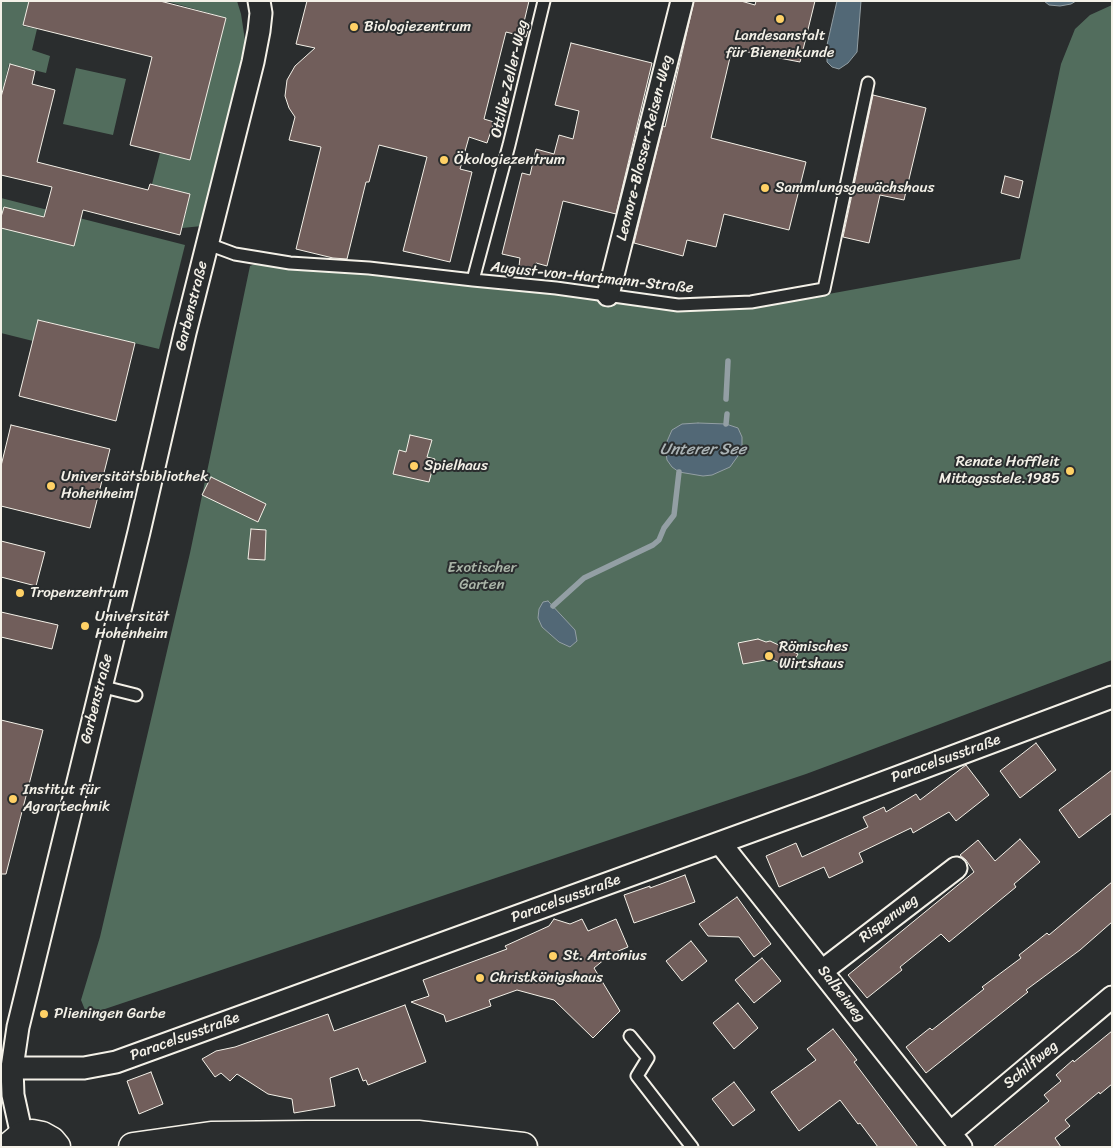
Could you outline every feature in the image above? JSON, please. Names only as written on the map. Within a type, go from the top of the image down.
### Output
[{"type":"main road","points":[[16,1142],[32,1134],[42,1136],[51,1141],[56,1147]]},
{"type":"main road","points":[[133,1147],[211,1136],[308,1135],[418,1136],[523,1147]]},
{"type":"street","name":"Garbenstraße","points":[[16,1142],[12,1068],[18,1027],[259,31],[261,14],[259,1]]},
{"type":"street","name":"Leonore-Blosser-Reisen-Weg","points":[[608,295],[682,1]]},
{"type":"street","name":"Paracelsusstraße","points":[[12,1068],[84,1068],[116,1062],[720,843],[1112,697]]},
{"type":"street","name":"Salbeiweg","points":[[720,843],[955,1140]]},
{"type":"street","name":"Rispenweg","points":[[822,971],[956,868]]},
{"type":"street","name":"Schilfweg","points":[[955,1140],[1112,997]]},
{"type":"lane","name":"Ottilie-Zeller-Weg","points":[[473,280],[509,145],[544,1]]},
{"type":"lane","name":"August-von-Hartmann-Straße","points":[[208,244],[235,254],[290,262],[369,268],[556,288],[678,304],[751,302],[824,289],[868,83]]},
{"type":"lane","points":[[100,686],[136,695]]},
{"type":"lane","points":[[630,1036],[648,1058],[637,1076],[692,1147]]},
{"type":"green space","points":[[1,1],[29,1],[23,26],[37,29],[32,50],[50,56],[46,73],[9,64],[1,96]]},
{"type":"green space","points":[[166,1],[237,1],[241,14],[246,47],[202,226],[182,228],[190,194],[152,184],[160,153],[190,160],[226,18]]},
{"type":"green space","name":"Exotischer Garten","points":[[1112,5],[1112,660],[806,774],[87,1015],[81,1000],[100,937],[190,553],[250,266],[260,262],[371,273],[556,292],[679,310],[752,308],[1020,259],[1061,64],[1075,29],[1090,15]]},
{"type":"green space","points":[[76,68],[126,79],[113,135],[63,124]]},
{"type":"green space","points":[[1,198],[185,245],[159,349],[39,320],[33,341],[1,333]]},
{"type":"water","points":[[837,1],[861,1],[857,52],[848,63],[839,69],[832,67],[827,62],[827,45]]},
{"type":"water","points":[[1044,1],[1076,1],[1060,6],[1049,5]]},
{"type":"water","name":"Unterer See","points":[[682,424],[726,424],[738,428],[742,437],[742,445],[740,453],[730,467],[712,475],[703,476],[679,472],[672,467],[667,460],[665,446],[672,430]]},
{"type":"water","points":[[548,601],[575,630],[577,641],[570,647],[559,642],[542,627],[538,618],[539,609],[543,602]]},
{"type":"building","points":[[29,1],[160,1],[226,18],[190,160],[130,145],[152,57],[23,25]]},
{"type":"building","points":[[307,1],[529,1],[524,22],[530,23],[526,37],[506,32],[484,119],[494,122],[487,143],[469,137],[460,169],[472,172],[450,262],[403,251],[427,157],[379,145],[369,182],[366,182],[347,259],[333,258],[296,249],[321,147],[289,140],[295,117],[289,108],[285,96],[287,80],[295,66],[315,48],[296,44]]},
{"type":"building","points":[[694,1],[741,1],[755,5],[756,1],[815,1],[800,62],[732,49],[711,138],[806,162],[789,230],[724,214],[716,247],[687,240],[683,256],[634,243],[663,126],[665,127]]},
{"type":"building","points":[[571,43],[652,63],[616,214],[563,201],[547,266],[536,263],[532,269],[519,266],[520,258],[502,254],[522,173],[530,175],[536,149],[554,154],[559,135],[573,139],[579,111],[555,105]]},
{"type":"building","points":[[10,64],[35,71],[32,84],[55,90],[37,162],[148,190],[150,184],[190,194],[180,235],[83,210],[74,246],[1,228],[1,217],[4,207],[44,217],[52,187],[1,175],[1,97]]},
{"type":"building","points":[[873,95],[926,108],[904,200],[880,195],[869,243],[843,237]]},
{"type":"building","points":[[1005,176],[1023,181],[1019,198],[1001,193]]},
{"type":"building","points":[[38,320],[135,343],[116,421],[19,396]]},
{"type":"building","name":"Universitätsbibliothek Hohenheim","points":[[11,425],[110,449],[90,528],[1,506],[1,466]]},
{"type":"building","name":"Spielhaus","points":[[410,435],[432,440],[427,457],[435,459],[429,482],[393,474],[399,450],[406,452]]},
{"type":"building","points":[[211,477],[266,504],[258,522],[202,495]]},
{"type":"building","points":[[251,529],[266,530],[265,560],[248,559]]},
{"type":"building","points":[[1,541],[45,552],[36,586],[1,577]]},
{"type":"building","points":[[1,612],[58,625],[52,649],[1,637]]},
{"type":"building","name":"Römisches Wirtshaus","points":[[758,639],[766,642],[770,641],[798,654],[790,668],[771,659],[743,664],[738,643]]},
{"type":"building","name":"Institut für Agrartechnik","points":[[1,720],[43,730],[6,874],[1,874]]},
{"type":"building","points":[[1036,743],[1056,770],[1020,798],[1000,771]]},
{"type":"building","points":[[966,765],[989,795],[956,821],[949,812],[913,833],[911,828],[859,853],[863,862],[829,878],[824,867],[779,887],[766,856],[796,843],[802,857],[868,827],[863,817],[884,807],[886,812],[916,794],[920,800]]},
{"type":"building","points":[[1112,770],[1112,813],[1079,838],[1059,810]]},
{"type":"building","points":[[1020,839],[1040,862],[1014,884],[1016,887],[949,942],[941,934],[900,967],[902,970],[867,998],[848,975],[974,872],[960,855],[978,840],[995,861]]},
{"type":"building","points":[[685,875],[695,902],[634,923],[624,895]]},
{"type":"building","points":[[1112,882],[1112,922],[1080,950],[1026,990],[1028,992],[926,1073],[906,1047],[930,1028],[932,1030],[984,989],[982,987],[1021,958],[1019,955],[1047,933],[1049,935]]},
{"type":"building","points":[[737,897],[771,944],[754,957],[739,937],[708,936],[699,924]]},
{"type":"building","points":[[554,919],[570,924],[582,919],[588,931],[616,919],[628,947],[611,954],[594,968],[620,1011],[593,1038],[554,1000],[517,990],[489,1000],[491,1006],[446,1022],[444,1015],[411,1002],[429,996],[423,980],[507,949],[505,946],[549,926]]},
{"type":"building","points":[[691,941],[707,961],[682,981],[666,961]]},
{"type":"building","points":[[762,958],[781,981],[754,1003],[735,980]]},
{"type":"building","points":[[738,1003],[758,1028],[734,1049],[713,1023]]},
{"type":"building","points":[[405,1005],[426,1062],[368,1085],[366,1080],[363,1081],[358,1068],[330,1078],[335,1106],[294,1113],[292,1099],[268,1094],[237,1074],[230,1081],[221,1073],[215,1077],[202,1059],[216,1051],[235,1047],[328,1014],[334,1031]]},
{"type":"building","points":[[833,1029],[857,1060],[854,1062],[918,1147],[878,1147],[840,1100],[799,1131],[771,1092],[816,1060],[807,1049]]},
{"type":"building","points":[[1112,1031],[1112,1084],[1100,1094],[1099,1092],[1065,1120],[1070,1126],[1055,1138],[1061,1147],[993,1147],[1049,1101],[1044,1095],[1061,1081],[1056,1075]]},
{"type":"building","points":[[151,1072],[163,1104],[139,1114],[127,1081]]},
{"type":"building","points":[[734,1082],[755,1110],[733,1126],[712,1099]]},
{"type":"waterway","points":[[726,399],[728,361]]},
{"type":"waterway","points":[[726,424],[727,414]]},
{"type":"waterway","points":[[553,606],[584,578],[653,545],[659,540],[664,528],[674,515],[679,472]]},
{"type":"place","name":"Landesanstalt für Bienenkunde","points":[[780,19]]},
{"type":"place","name":"Biologiezentrum","points":[[354,27]]},
{"type":"place","name":"Ökologiezentrum","points":[[444,160]]},
{"type":"place","name":"Sammlungsgewächshaus","points":[[765,188]]},
{"type":"place","name":"Spielhaus","points":[[414,466]]},
{"type":"place","name":"Renate Hoffleit Mittagsstele.1985","points":[[1070,471]]},
{"type":"place","name":"Universitätsbibliothek Hohenheim","points":[[51,486]]},
{"type":"place","name":"Tropenzentrum","points":[[20,593]]},
{"type":"place","name":"Universität Hohenheim","points":[[85,626]]},
{"type":"place","name":"Römisches Wirtshaus","points":[[769,656]]},
{"type":"place","name":"Institut für Agrartechnik","points":[[13,799]]},
{"type":"place","name":"St. Antonius","points":[[553,956]]},
{"type":"place","name":"Christkönigshaus","points":[[480,978]]},
{"type":"place","name":"Plieningen Garbe","points":[[44,1014]]}]
